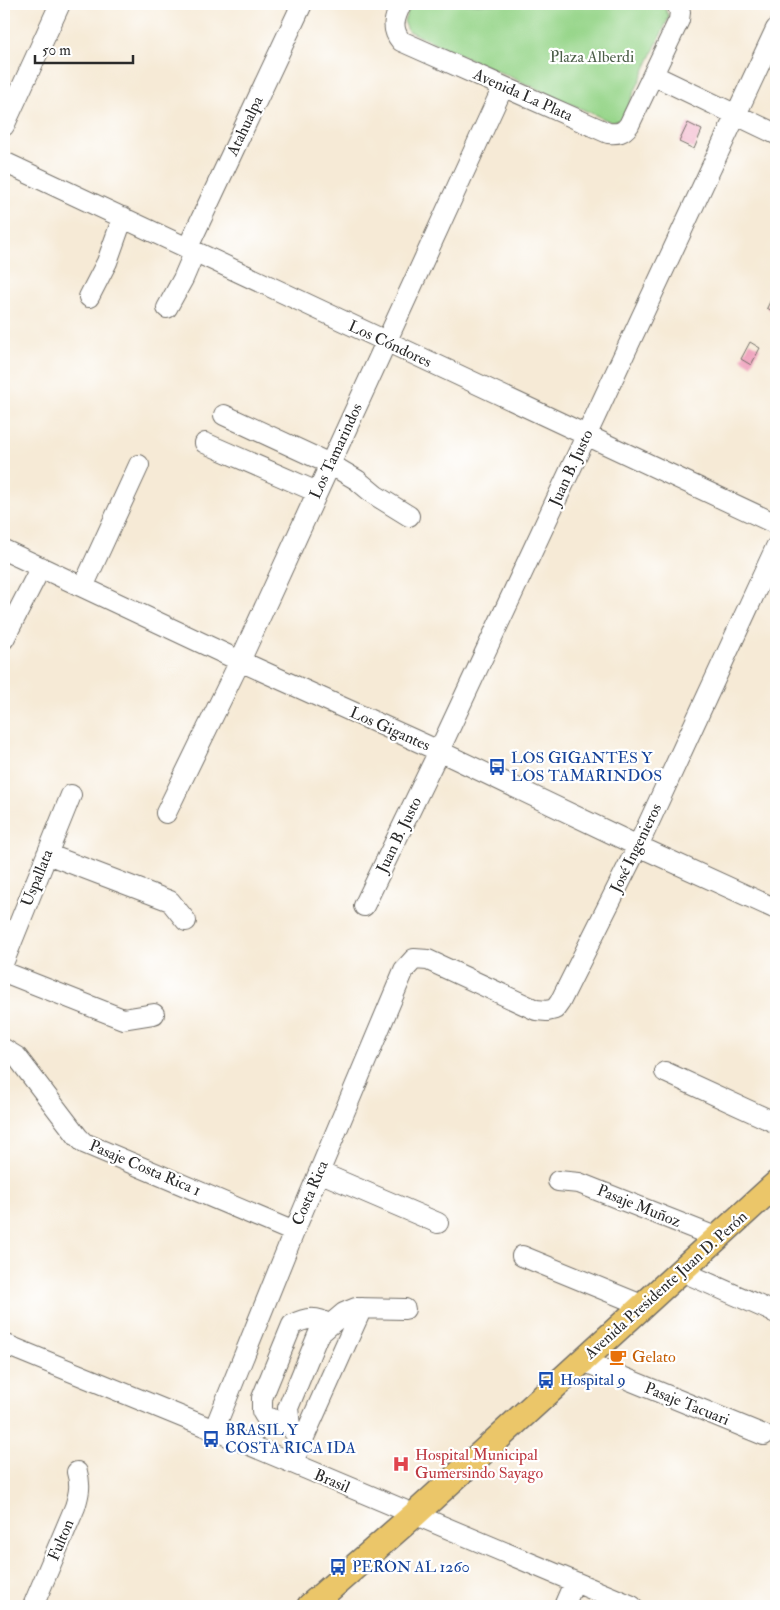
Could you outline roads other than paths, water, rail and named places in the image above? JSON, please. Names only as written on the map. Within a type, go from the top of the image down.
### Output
[{"type":"main road","name":"Avenida Presidente Juan D. Perón","points":[[310,1606],[583,1362],[776,1184]]},
{"type":"street","points":[[4,126],[60,4]]},
{"type":"street","name":"Atahualpa","points":[[167,308],[183,279],[191,249],[302,4]]},
{"type":"street","name":"Avenida La Plata","points":[[401,4],[394,26],[396,35],[401,41],[608,133],[615,134],[625,130],[629,125],[653,75],[679,20],[680,12],[677,4]]},
{"type":"street","name":"Juan B. Justo","points":[[364,906],[439,751],[776,29]]},
{"type":"street","points":[[653,75],[776,134]]},
{"type":"street","name":"Los Tamarindos","points":[[166,813],[240,661],[503,87]]},
{"type":"street","name":"Los Cóndores","points":[[4,162],[776,524]]},
{"type":"street","points":[[90,297],[123,217]]},
{"type":"street","points":[[224,415],[330,464],[410,516]]},
{"type":"street","points":[[206,443],[316,492]]},
{"type":"street","points":[[84,587],[138,465]]},
{"type":"street","name":"José Ingenieros","points":[[414,959],[428,960],[536,1010],[547,1011],[555,1009],[565,994],[638,846],[776,548]]},
{"type":"street","name":"Los Gigantes","points":[[4,550],[776,909]]},
{"type":"street","points":[[4,639],[40,567]]},
{"type":"street","name":"Uspallata","points":[[4,961],[71,795]]},
{"type":"street","points":[[47,854],[170,901],[186,921]]},
{"type":"street","name":"Costa Rica","points":[[214,1430],[294,1232],[404,970],[414,959]]},
{"type":"street","points":[[4,972],[124,1019],[154,1014]]},
{"type":"street","name":"Pasaje Costa Rica 1","points":[[4,1049],[17,1056],[84,1143],[294,1232]]},
{"type":"street","points":[[665,1072],[776,1123]]},
{"type":"street","points":[[319,1172],[438,1223]]},
{"type":"street","name":"Pasaje Muñoz","points":[[558,1181],[579,1182],[718,1238]]},
{"type":"street","points":[[522,1256],[644,1306]]},
{"type":"street","points":[[681,1272],[776,1313]]},
{"type":"street","points":[[302,1444],[290,1426],[288,1408],[318,1335],[344,1313],[356,1308],[405,1309]]},
{"type":"street","points":[[292,1464],[362,1308]]},
{"type":"street","points":[[290,1426],[265,1416],[262,1411],[262,1398],[292,1326],[302,1319],[310,1318],[323,1320],[329,1325]]},
{"type":"street","name":"Brasil","points":[[4,1344],[632,1606]]},
{"type":"street","name":"Pasaje Tacuari","points":[[583,1362],[764,1435]]},
{"type":"street","name":"Fulton","points":[[33,1606],[75,1507],[80,1491],[80,1481],[77,1472]]},
{"type":"street","points":[[564,1606],[574,1583]]},
{"type":"place","name":"LOS GIGANTES Y LOS TAMARINDOS","points":[[497,767]]},
{"type":"place","name":"Gelato","points":[[618,1357]]},
{"type":"place","name":"Hospital 9","points":[[546,1380]]},
{"type":"place","name":"BRASIL Y COSTA RICA IDA","points":[[211,1439]]},
{"type":"place","name":"Hospital Municipal Gumersindo Sayago","points":[[401,1464]]},
{"type":"place","name":"PERON AL 1260","points":[[338,1567]]},
{"type":"park label","name":"Plaza Alberdi","points":[[592,57]]}]
